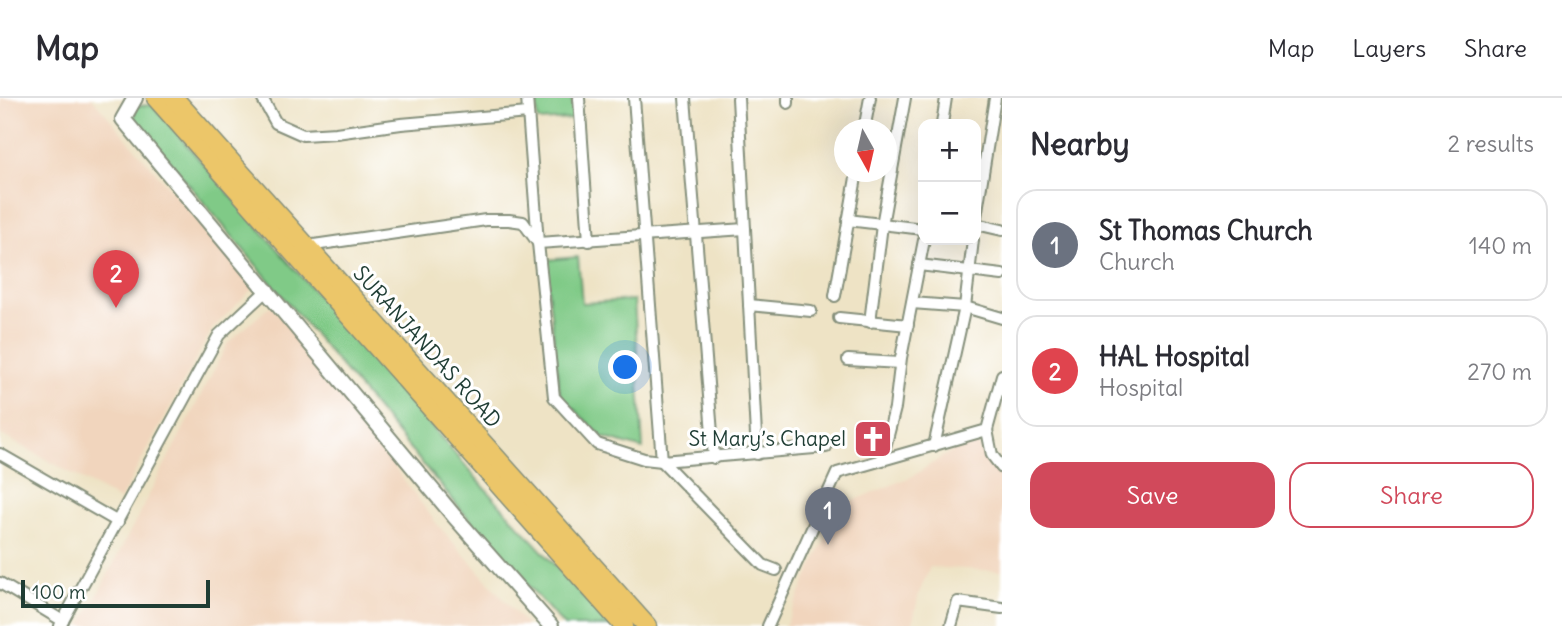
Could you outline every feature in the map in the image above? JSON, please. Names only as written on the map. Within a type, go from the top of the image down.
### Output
[{"type":"main road","name":"SURANJANDAS ROAD","points":[[156,98],[624,626]]},
{"type":"main road","name":"SURANJANDAS ROAD","points":[[174,98],[647,626]]},
{"type":"street","points":[[135,98],[123,119],[268,289],[454,516],[551,626]]},
{"type":"street","points":[[262,98],[276,123],[303,135],[528,113]]},
{"type":"street","points":[[527,98],[554,397],[597,444],[644,460],[713,458],[826,447]]},
{"type":"street","points":[[579,98],[589,241]]},
{"type":"street","points":[[634,98],[662,461],[763,565],[776,570]]},
{"type":"street","points":[[685,98],[713,458]]},
{"type":"street","points":[[738,98],[757,454]]},
{"type":"street","points":[[866,119],[870,98]]},
{"type":"street","points":[[870,322],[882,225],[905,98]]},
{"type":"street","points":[[943,119],[946,98]]},
{"type":"street","points":[[981,186],[995,98]]},
{"type":"street","points":[[835,296],[855,182]]},
{"type":"street","points":[[307,246],[486,220],[523,222],[538,243]]},
{"type":"street","points":[[848,220],[918,229]]},
{"type":"street","points":[[981,226],[1002,230]]},
{"type":"street","points":[[538,243],[745,229]]},
{"type":"street","points":[[882,459],[895,408],[900,363],[923,245]]},
{"type":"street","points":[[934,446],[965,307],[973,245]]},
{"type":"street","points":[[919,265],[1002,275]]},
{"type":"street","points":[[0,583],[62,623],[219,335],[268,289]]},
{"type":"street","points":[[912,303],[965,307],[1002,318]]},
{"type":"street","points":[[749,305],[811,311]]},
{"type":"street","points":[[839,318],[908,325]]},
{"type":"street","points":[[848,360],[900,363]]},
{"type":"street","points":[[1001,379],[988,427],[992,454],[1002,468]]},
{"type":"street","points":[[768,626],[837,473],[1002,425]]},
{"type":"street","points":[[0,454],[118,522]]},
{"type":"street","points":[[951,626],[958,602],[1002,608]]},
{"type":"shaded area","points":[[0,98],[92,98],[254,287],[212,329],[120,500],[0,434]]},
{"type":"shaded area","points":[[271,305],[437,524],[527,626],[81,626],[228,343]]},
{"type":"shaded area","points":[[972,438],[1002,478],[1002,571],[930,567],[919,593],[912,626],[785,626],[830,529],[846,504],[913,476]]},
{"type":"green space","points":[[536,98],[572,98],[573,119],[538,121]]},
{"type":"green space","points":[[152,105],[484,487],[610,626],[564,626],[463,512],[134,119],[136,106]]},
{"type":"green space","points":[[578,257],[582,303],[634,300],[643,449],[602,437],[560,395],[545,260]]},
{"type":"place","name":"HAL Hospital","points":[[116,308]]},
{"type":"place","name":"St Mary’s Chapel","points":[[873,439]]},
{"type":"place","name":"St Thomas Church","points":[[828,545]]}]
